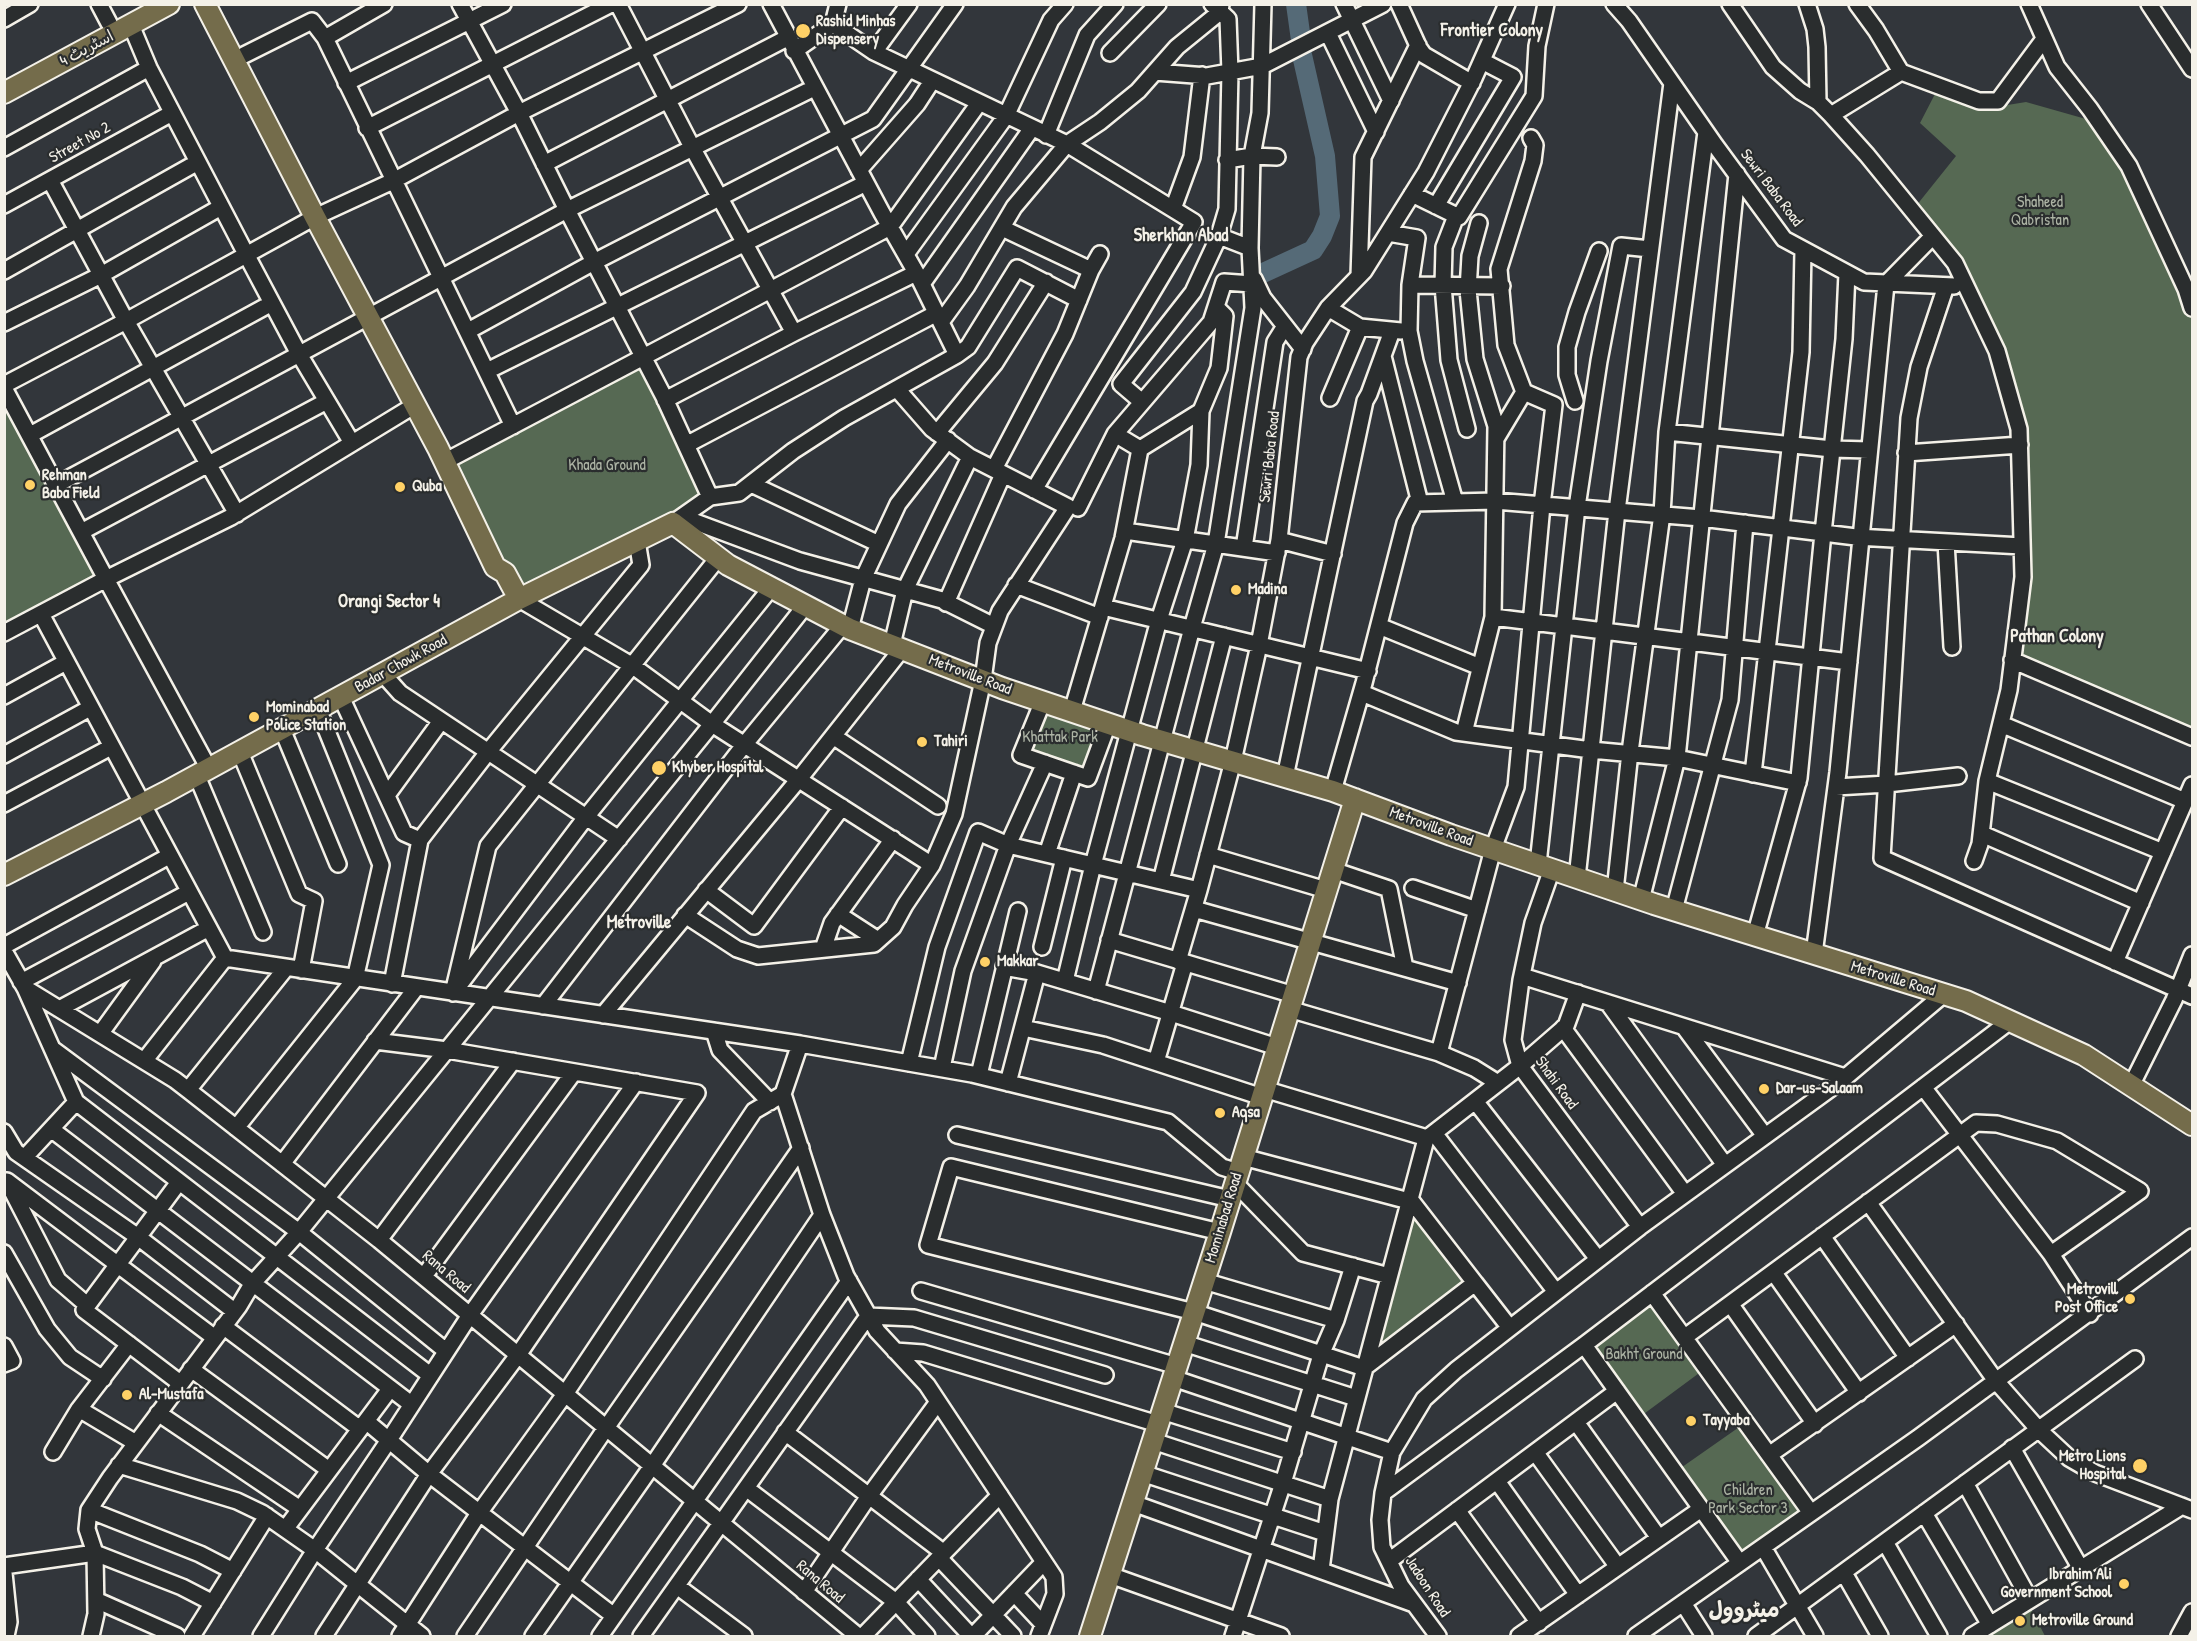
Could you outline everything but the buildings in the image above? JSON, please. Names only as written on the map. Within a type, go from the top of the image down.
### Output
[{"type":"main road","name":"اسٹریٹ 4","points":[[4,79],[140,4]]},
{"type":"main road","name":"اسٹریٹ 4","points":[[4,93],[169,4]]},
{"type":"main road","points":[[206,4],[321,215],[449,459],[495,567],[505,573],[519,599]]},
{"type":"main road","points":[[219,4],[321,215]]},
{"type":"main road","points":[[373,315],[415,405],[449,459]]},
{"type":"main road","name":"Badar Chowk Road","points":[[4,875],[203,772],[519,599],[678,520]]},
{"type":"main road","name":"Metroville Road","points":[[678,520],[728,565],[846,627],[983,680],[1108,724],[1355,798],[1641,900],[1966,1001],[2084,1055],[2193,1125]]},
{"type":"main road","name":"Mominabad Road","points":[[1090,1636],[1220,1232],[1355,798]]},
{"type":"street","points":[[4,19],[30,4]]},
{"type":"street","points":[[99,4],[109,23]]},
{"type":"street","points":[[325,38],[384,4]]},
{"type":"street","points":[[460,4],[519,113],[665,400],[710,497]]},
{"type":"street","points":[[346,83],[503,4]]},
{"type":"street","points":[[367,128],[611,4]]},
{"type":"street","points":[[618,4],[693,149],[794,333]]},
{"type":"street","points":[[263,932],[203,772],[106,579],[4,386],[246,254],[393,181],[519,113],[738,4]]},
{"type":"street","points":[[771,4],[814,88],[919,278],[957,355]]},
{"type":"street","points":[[833,24],[838,4]]},
{"type":"street","points":[[874,52],[909,4]]},
{"type":"street","points":[[468,331],[594,262],[873,120],[955,4]]},
{"type":"street","points":[[906,254],[1006,116],[1052,20],[1065,4]]},
{"type":"street","points":[[665,400],[794,333],[919,278],[1039,131],[1088,35],[1115,4]]},
{"type":"street","points":[[1110,53],[1158,4]]},
{"type":"street","points":[[1096,991],[1216,544],[1253,308],[1250,248],[1252,156],[1260,113],[1263,4]]},
{"type":"street","points":[[1344,4],[1391,101]]},
{"type":"street","points":[[1155,72],[1202,75],[1262,66],[1383,4]]},
{"type":"street","points":[[1399,4],[1424,55],[1472,83]]},
{"type":"street","name":"Sewri Baba Road","points":[[1156,1062],[1171,1013],[1194,909],[1233,762],[1259,645],[1278,547],[1299,357],[1328,308],[1359,276],[1412,194],[1472,83],[1507,4]]},
{"type":"street","points":[[1412,194],[1459,217],[1534,96],[1537,46],[1546,4]]},
{"type":"street","name":"Sewri Baba Road","points":[[1614,4],[1629,21],[1784,239],[1864,282],[1966,286]]},
{"type":"street","points":[[1730,4],[1773,67],[1831,115],[1867,155],[1955,263],[1997,351],[2019,429],[2023,577],[2009,690],[1987,781],[1982,834],[1974,861]]},
{"type":"street","points":[[1807,4],[1817,47],[1818,102]]},
{"type":"street","points":[[1857,4],[1876,30],[1901,72],[1979,101],[1998,101],[2044,39]]},
{"type":"street","points":[[2029,4],[2057,67],[2090,109],[2129,166],[2193,308]]},
{"type":"street","points":[[2149,4],[2193,69]]},
{"type":"street","points":[[686,445],[939,318],[967,286],[1014,207],[1067,144],[1100,122],[1138,91],[1217,7],[1228,19],[1230,72],[1227,209],[1219,236],[1193,292],[1121,384],[1142,402]]},
{"type":"street","points":[[244,55],[312,21],[325,38],[513,426]]},
{"type":"street","points":[[544,164],[667,100],[833,24]]},
{"type":"street","points":[[833,24],[874,52],[909,70],[1067,144],[1194,222],[1034,490]]},
{"type":"street","points":[[131,25],[149,68],[221,207],[299,354],[352,443]]},
{"type":"street","points":[[1328,33],[1376,132]]},
{"type":"street","points":[[1359,276],[1363,157],[1418,45]]},
{"type":"street","points":[[1436,206],[1513,77],[1482,61]]},
{"type":"street","points":[[4,148],[149,68]]},
{"type":"street","points":[[1831,115],[1901,72]]},
{"type":"street","points":[[1173,209],[1192,157],[1202,75]]},
{"type":"street","points":[[487,371],[744,242],[862,176],[932,81]]},
{"type":"street","points":[[1577,878],[1617,511],[1672,82]]},
{"type":"street","points":[[56,485],[567,210],[814,88]]},
{"type":"street","points":[[449,459],[890,227],[979,103]]},
{"type":"street","name":"Street No 2","points":[[4,205],[172,113]]},
{"type":"street","points":[[1615,891],[1630,752],[1662,514],[1667,432],[1706,132]]},
{"type":"street","points":[[1531,138],[1535,146],[1533,161],[1499,269],[1506,345],[1524,392],[1554,405],[1593,398]]},
{"type":"street","points":[[1227,160],[1252,156],[1277,157]]},
{"type":"street","points":[[4,271],[198,162]]},
{"type":"street","points":[[1641,900],[1677,758],[1737,174]]},
{"type":"street","points":[[50,180],[126,321],[237,514]]},
{"type":"street","points":[[4,323],[101,275],[221,207]]},
{"type":"street","points":[[1456,216],[1444,247],[1443,285],[1449,360],[1467,429]]},
{"type":"street","points":[[1464,734],[1493,617],[1497,437],[1496,426],[1475,359],[1469,285],[1473,241],[1479,223]]},
{"type":"street","points":[[1002,228],[1091,270]]},
{"type":"street","points":[[1388,233],[1417,238],[1410,285],[1409,331],[1415,361],[1455,502]]},
{"type":"street","points":[[1219,236],[1250,248]]},
{"type":"street","points":[[1814,954],[1836,787],[1886,284],[1933,236]]},
{"type":"street","name":"Shahi Road","points":[[1640,1227],[1520,1066],[1513,1040],[1522,976],[1545,867],[1551,745],[1577,507],[1593,398],[1621,246],[1650,249]]},
{"type":"street","points":[[1753,774],[1801,352],[1803,250]]},
{"type":"street","points":[[1575,401],[1567,375],[1567,347],[1599,251]]},
{"type":"street","points":[[946,603],[998,471],[1055,353],[1091,270],[1101,254]]},
{"type":"street","points":[[678,520],[710,497],[739,493],[819,435],[968,347],[1017,268],[1079,300]]},
{"type":"street","points":[[1755,936],[1798,783],[1844,339],[1847,273]]},
{"type":"street","points":[[1078,508],[1115,434],[1211,322],[1224,282],[1251,279]]},
{"type":"street","points":[[1251,279],[1263,298],[1303,348]]},
{"type":"street","points":[[543,1006],[744,745],[846,627],[863,579],[898,504],[942,436],[995,363],[1046,282]]},
{"type":"street","points":[[1410,285],[1502,286]]},
{"type":"street","points":[[1946,286],[1919,367],[1909,418],[1882,858],[2193,996]]},
{"type":"street","points":[[30,435],[272,303]]},
{"type":"street","points":[[1065,981],[1093,865],[1159,620],[1185,540],[1199,465],[1201,411],[1219,368],[1225,316],[1216,307]]},
{"type":"street","points":[[1328,308],[1360,327],[1409,331]]},
{"type":"street","points":[[1244,548],[1275,342],[1285,326]]},
{"type":"street","points":[[1330,398],[1360,327]]},
{"type":"street","points":[[1285,777],[1365,401],[1370,394],[1392,331]]},
{"type":"street","points":[[1383,356],[1420,503]]},
{"type":"street","points":[[685,915],[737,949],[758,956],[874,944],[893,927],[932,865],[954,814],[983,680],[988,643],[994,626],[1000,611],[1016,585],[1068,507],[970,457],[942,436],[897,389]]},
{"type":"street","points":[[1497,437],[1524,392]]},
{"type":"street","points":[[81,532],[327,401]]},
{"type":"street","points":[[4,633],[237,514],[415,405]]},
{"type":"street","points":[[1439,1053],[1494,849],[1516,787],[1542,505],[1554,405]]},
{"type":"street","points":[[1072,711],[1125,531],[1140,449],[1201,411]]},
{"type":"street","points":[[1667,432],[1869,450]]},
{"type":"street","points":[[1115,434],[1140,449]]},
{"type":"street","points":[[1906,453],[2020,445]]},
{"type":"street","points":[[603,1015],[799,779],[897,647],[905,590],[970,457]]},
{"type":"street","points":[[751,484],[879,544]]},
{"type":"street","points":[[1333,791],[1368,671],[1405,524],[1415,503],[1495,501],[1662,514],[1860,537],[2022,546]]},
{"type":"street","points":[[678,520],[800,561],[946,603],[994,626]]},
{"type":"street","points":[[1674,910],[1730,700],[1745,523]]},
{"type":"street","points":[[1125,531],[1244,548],[1278,547],[1333,554]]},
{"type":"street","points":[[392,984],[420,840],[488,752],[642,565],[637,541]]},
{"type":"street","points":[[1946,542],[1952,647]]},
{"type":"street","points":[[453,993],[488,846],[718,558]]},
{"type":"street","points":[[1016,585],[1101,612],[1159,620],[1368,671]]},
{"type":"street","points":[[453,993],[586,817],[771,588]]},
{"type":"street","points":[[519,599],[633,666],[712,724],[932,865]]},
{"type":"street","points":[[91,1636],[96,1614],[96,1600],[95,1553],[87,1529],[89,1510],[119,1465],[219,1332],[252,1284],[299,1232],[620,839],[805,606]]},
{"type":"street","points":[[41,614],[141,805],[225,958]]},
{"type":"street","points":[[1493,617],[1849,662]]},
{"type":"street","points":[[1379,626],[1480,667]]},
{"type":"street","points":[[1161,881],[1224,636]]},
{"type":"street","points":[[2012,660],[2193,737]]},
{"type":"street","points":[[4,696],[66,662]]},
{"type":"street","points":[[383,674],[400,693],[620,839]]},
{"type":"street","points":[[1362,693],[1464,734],[1677,758],[1798,783]]},
{"type":"street","points":[[341,697],[404,833],[420,840]]},
{"type":"street","points":[[1043,701],[1021,755],[1088,778],[1108,724]]},
{"type":"street","points":[[5,755],[90,708]]},
{"type":"street","points":[[236,1128],[355,979],[381,865],[318,709]]},
{"type":"street","points":[[387,795],[441,721]]},
{"type":"street","points":[[2001,724],[2185,801]]},
{"type":"street","points":[[282,729],[338,864]]},
{"type":"street","points":[[833,736],[938,806]]},
{"type":"street","points":[[4,804],[111,747]]},
{"type":"street","points":[[188,1090],[294,969],[314,901],[299,894],[240,752]]},
{"type":"street","points":[[942,1068],[963,971],[1008,845],[1045,763]]},
{"type":"street","points":[[1047,854],[1074,773]]},
{"type":"street","points":[[1836,787],[1958,776]]},
{"type":"street","points":[[1987,781],[2163,852]]},
{"type":"street","points":[[2115,962],[2193,784]]},
{"type":"street","points":[[706,890],[754,926],[842,807]]},
{"type":"street","points":[[909,1063],[937,947],[978,832],[1008,845],[1199,890]]},
{"type":"street","points":[[1982,834],[2141,903]]},
{"type":"street","points":[[824,949],[832,923],[893,839]]},
{"type":"street","points":[[1208,855],[1326,890]]},
{"type":"street","points":[[4,946],[169,856]]},
{"type":"street","points":[[1042,947],[1064,858]]},
{"type":"street","points":[[1333,870],[1389,889],[1405,968]]},
{"type":"street","points":[[1413,888],[1477,910]]},
{"type":"street","points":[[189,892],[23,985],[76,1102],[430,1375]]},
{"type":"street","points":[[1194,909],[1458,983]]},
{"type":"street","points":[[979,1075],[1018,911]]},
{"type":"street","points":[[838,914],[878,940]]},
{"type":"street","points":[[59,1010],[209,928]]},
{"type":"street","points":[[1109,940],[1182,962],[1439,1053],[1474,1068],[1498,1083]]},
{"type":"street","name":"Rana Road","points":[[4,951],[23,985],[188,1090],[327,1198],[860,1636]]},
{"type":"street","points":[[2131,1086],[2193,955]]},
{"type":"street","points":[[100,1034],[157,957]]},
{"type":"street","points":[[225,958],[800,1044],[942,1068],[1168,1122],[1236,1178],[1303,1253],[1389,1276]]},
{"type":"street","points":[[144,1061],[225,958]]},
{"type":"street","points":[[1004,967],[1065,981],[1277,1047]]},
{"type":"street","points":[[1008,1083],[1037,973]]},
{"type":"street","points":[[1522,976],[1845,1077]]},
{"type":"street","points":[[282,1164],[416,988]]},
{"type":"street","points":[[1321,1570],[1330,1500],[1346,1436],[1410,1200],[1430,1136],[1520,1066],[1566,1026],[1578,993]]},
{"type":"street","name":"Jadoon Road","points":[[1438,1636],[1401,1586],[1382,1547],[1380,1520],[1392,1452],[1424,1399],[1456,1370],[1598,1259],[1845,1077],[1944,994]]},
{"type":"street","points":[[1608,1003],[1725,1165]]},
{"type":"street","points":[[1383,1493],[1584,1345],[2010,1021]]},
{"type":"street","points":[[1684,1027],[1765,1136]]},
{"type":"street","points":[[1023,1028],[1103,1045],[1263,1093],[1430,1136],[1556,1292]]},
{"type":"street","points":[[1563,1028],[1685,1194]]},
{"type":"street","points":[[714,1031],[720,1050],[770,1102]]},
{"type":"street","points":[[324,1636],[429,1474],[518,1355],[697,1093],[447,1050],[375,1041]]},
{"type":"street","points":[[800,1044],[783,1094],[822,1215],[849,1281],[877,1331],[927,1385],[1054,1577],[1055,1594],[1041,1630]]},
{"type":"street","points":[[51,1048],[299,1232],[446,1351]]},
{"type":"street","points":[[380,1240],[513,1061]]},
{"type":"street","points":[[424,1276],[574,1072]]},
{"type":"street","points":[[261,1636],[470,1315],[636,1082]]},
{"type":"street","points":[[1923,1087],[2051,1254],[2090,1314]]},
{"type":"street","points":[[403,1631],[480,1513],[565,1394],[754,1111],[783,1094]]},
{"type":"street","points":[[1475,1101],[1598,1259]]},
{"type":"street","points":[[25,1157],[76,1102]]},
{"type":"street","points":[[1685,1337],[1976,1123],[1997,1124],[2057,1141],[2140,1191],[2051,1254]]},
{"type":"street","points":[[51,1129],[411,1404]]},
{"type":"street","points":[[4,1132],[16,1152],[138,1238],[234,1311]]},
{"type":"street","points":[[957,1135],[1236,1178],[1410,1200],[1510,1328]]},
{"type":"street","points":[[465,1636],[606,1428],[801,1148]]},
{"type":"street","points":[[1220,1232],[951,1167],[928,1245],[1194,1312],[1364,1368]]},
{"type":"street","points":[[6,1179],[117,1264],[389,1440],[429,1474],[614,1616]]},
{"type":"street","points":[[6,1179],[58,1280],[87,1305]]},
{"type":"street","points":[[179,1182],[84,1310],[180,1383]]},
{"type":"street","points":[[1868,1202],[1996,1381],[2039,1430],[2069,1458],[2096,1473],[2190,1508]]},
{"type":"street","points":[[533,1636],[652,1466],[822,1215]]},
{"type":"street","points":[[1822,1236],[1908,1358]]},
{"type":"street","points":[[1636,1636],[2189,1246]]},
{"type":"street","points":[[4,1253],[47,1329],[70,1357],[102,1379]]},
{"type":"street","points":[[1233,1636],[1303,1421],[1321,1355],[1336,1320],[1353,1266]]},
{"type":"street","points":[[1774,1273],[1859,1393]]},
{"type":"street","points":[[600,1636],[849,1281]]},
{"type":"street","points":[[1204,1281],[1336,1320]]},
{"type":"street","points":[[1364,1368],[1475,1283]]},
{"type":"street","points":[[921,1291],[1175,1372],[1392,1452]]},
{"type":"street","points":[[1652,1293],[1811,1513]]},
{"type":"street","points":[[1731,1305],[1815,1424]]},
{"type":"street","points":[[868,1316],[914,1318],[1105,1375]]},
{"type":"street","points":[[641,1636],[868,1316]]},
{"type":"street","points":[[1769,1455],[1956,1324]]},
{"type":"street","points":[[1184,1343],[1356,1398]]},
{"type":"street","points":[[53,1452],[79,1409],[129,1344]]},
{"type":"street","points":[[1584,1345],[1740,1563]]},
{"type":"street","points":[[4,1346],[12,1361],[4,1364]]},
{"type":"street","points":[[895,1351],[923,1353],[1158,1425],[1293,1452]]},
{"type":"street","points":[[1761,1635],[2134,1359]]},
{"type":"street","points":[[191,1369],[329,1470]]},
{"type":"street","points":[[286,1528],[390,1389]]},
{"type":"street","points":[[1389,1561],[1617,1391]]},
{"type":"street","points":[[804,1592],[869,1496],[938,1402]]},
{"type":"street","points":[[79,1409],[136,1443]]},
{"type":"street","points":[[158,1413],[300,1509]]},
{"type":"street","points":[[1576,1422],[1659,1538]]},
{"type":"street","points":[[1158,1425],[1283,1483],[1330,1500]]},
{"type":"street","points":[[785,1432],[941,1555],[1013,1636]]},
{"type":"street","points":[[2012,1448],[2081,1569]]},
{"type":"street","points":[[1535,1452],[1618,1567]]},
{"type":"street","points":[[119,1465],[237,1501],[267,1516],[286,1528],[359,1585],[403,1631],[422,1636]]},
{"type":"street","points":[[1142,1473],[1326,1533]]},
{"type":"street","points":[[1497,1481],[1578,1595]]},
{"type":"street","points":[[1965,1483],[2030,1600]]},
{"type":"street","points":[[746,1488],[896,1602],[927,1636]]},
{"type":"street","points":[[860,1636],[1000,1495]]},
{"type":"street","points":[[1133,1503],[1414,1604]]},
{"type":"street","points":[[1972,1636],[2081,1569],[2190,1508]]},
{"type":"street","points":[[1520,1636],[1701,1509]]},
{"type":"street","points":[[89,1510],[200,1554],[233,1571]]},
{"type":"street","points":[[1457,1510],[1539,1623]]},
{"type":"street","points":[[1924,1514],[1990,1625]]},
{"type":"street","points":[[192,1636],[267,1516]]},
{"type":"street","points":[[1885,1542],[1939,1636]]},
{"type":"street","points":[[1763,1547],[1815,1636]]},
{"type":"street","points":[[4,1566],[95,1553],[182,1587],[213,1604]]},
{"type":"street","points":[[918,1579],[972,1636],[1044,1562]]},
{"type":"street","points":[[4,1573],[9,1622],[6,1636]]},
{"type":"street","points":[[1844,1573],[1880,1636]]},
{"type":"street","points":[[1110,1575],[1281,1636]]},
{"type":"street","points":[[677,1586],[744,1636]]},
{"type":"street","points":[[1014,1593],[1041,1630]]},
{"type":"street","points":[[96,1600],[177,1636]]},
{"type":"street","points":[[1683,1603],[1704,1636]]},
{"type":"street","points":[[2179,1636],[2193,1612]]},
{"type":"green space","name":"Shaheed Qabristan","points":[[1935,94],[1989,108],[2026,102],[2100,123],[2192,296],[2192,735],[2012,660],[2023,577],[2019,429],[1997,351],[1955,263],[1912,211],[1956,156],[1920,123]]},
{"type":"green space","name":"Khada Ground","points":[[642,358],[707,497],[520,595],[445,462]]},
{"type":"green space","name":"Rehman Baba Field","points":[[4,390],[106,579],[4,633]]},
{"type":"green space","name":"Khattak Park","points":[[1043,701],[1108,724],[1088,778],[1021,755]]},
{"type":"green space","points":[[1409,1201],[1475,1283],[1364,1368]]},
{"type":"green space","name":"Bakht Ground","points":[[1652,1293],[1706,1368],[1637,1419],[1583,1345]]},
{"type":"green space","name":"Children Park Sector 3","points":[[1745,1423],[1811,1513],[1740,1563],[1675,1472]]},
{"type":"green space","name":"Metroville Ground","points":[[2029,1605],[2045,1636],[1976,1636]]},
{"type":"waterway","points":[[1296,4],[1301,40]]},
{"type":"waterway","points":[[1263,273],[1313,250],[1330,216],[1325,156],[1302,55]]},
{"type":"place","name":"Rashid Minhas Dispensery","points":[[803,31]]},
{"type":"place","name":"Rehman Baba Field","points":[[30,485]]},
{"type":"place","name":"Quba","points":[[400,487]]},
{"type":"place","name":"Madina","points":[[1236,590]]},
{"type":"place","name":"Mominabad Police Station","points":[[254,717]]},
{"type":"place","name":"Tahiri","points":[[922,742]]},
{"type":"place","name":"Khyber Hospital","points":[[659,768]]},
{"type":"place","name":"Makkar","points":[[985,962]]},
{"type":"place","name":"Dar-us-Salaam","points":[[1764,1089]]},
{"type":"place","name":"Aqsa","points":[[1220,1113]]},
{"type":"place","name":"Metrovill Post Office","points":[[2130,1299]]},
{"type":"place","name":"Al-Mustafa","points":[[127,1395]]},
{"type":"place","name":"Tayyaba","points":[[1691,1421]]},
{"type":"place","name":"Metro Lions Hospital","points":[[2140,1466]]},
{"type":"place","name":"Ibrahim Ali Government School","points":[[2124,1584]]},
{"type":"place","name":"Metroville Ground","points":[[2020,1621]]},
{"type":"district","name":"Frontier Colony","points":[[1492,31]]},
{"type":"district","name":"Sherkhan Abad","points":[[1181,236]]},
{"type":"district","name":"Orangi Sector 4","points":[[389,602]]},
{"type":"district","name":"Pathan Colony","points":[[2057,637]]},
{"type":"district","name":"Metroville","points":[[639,923]]},
{"type":"district","name":"میٹروول","points":[[1744,1611]]}]
